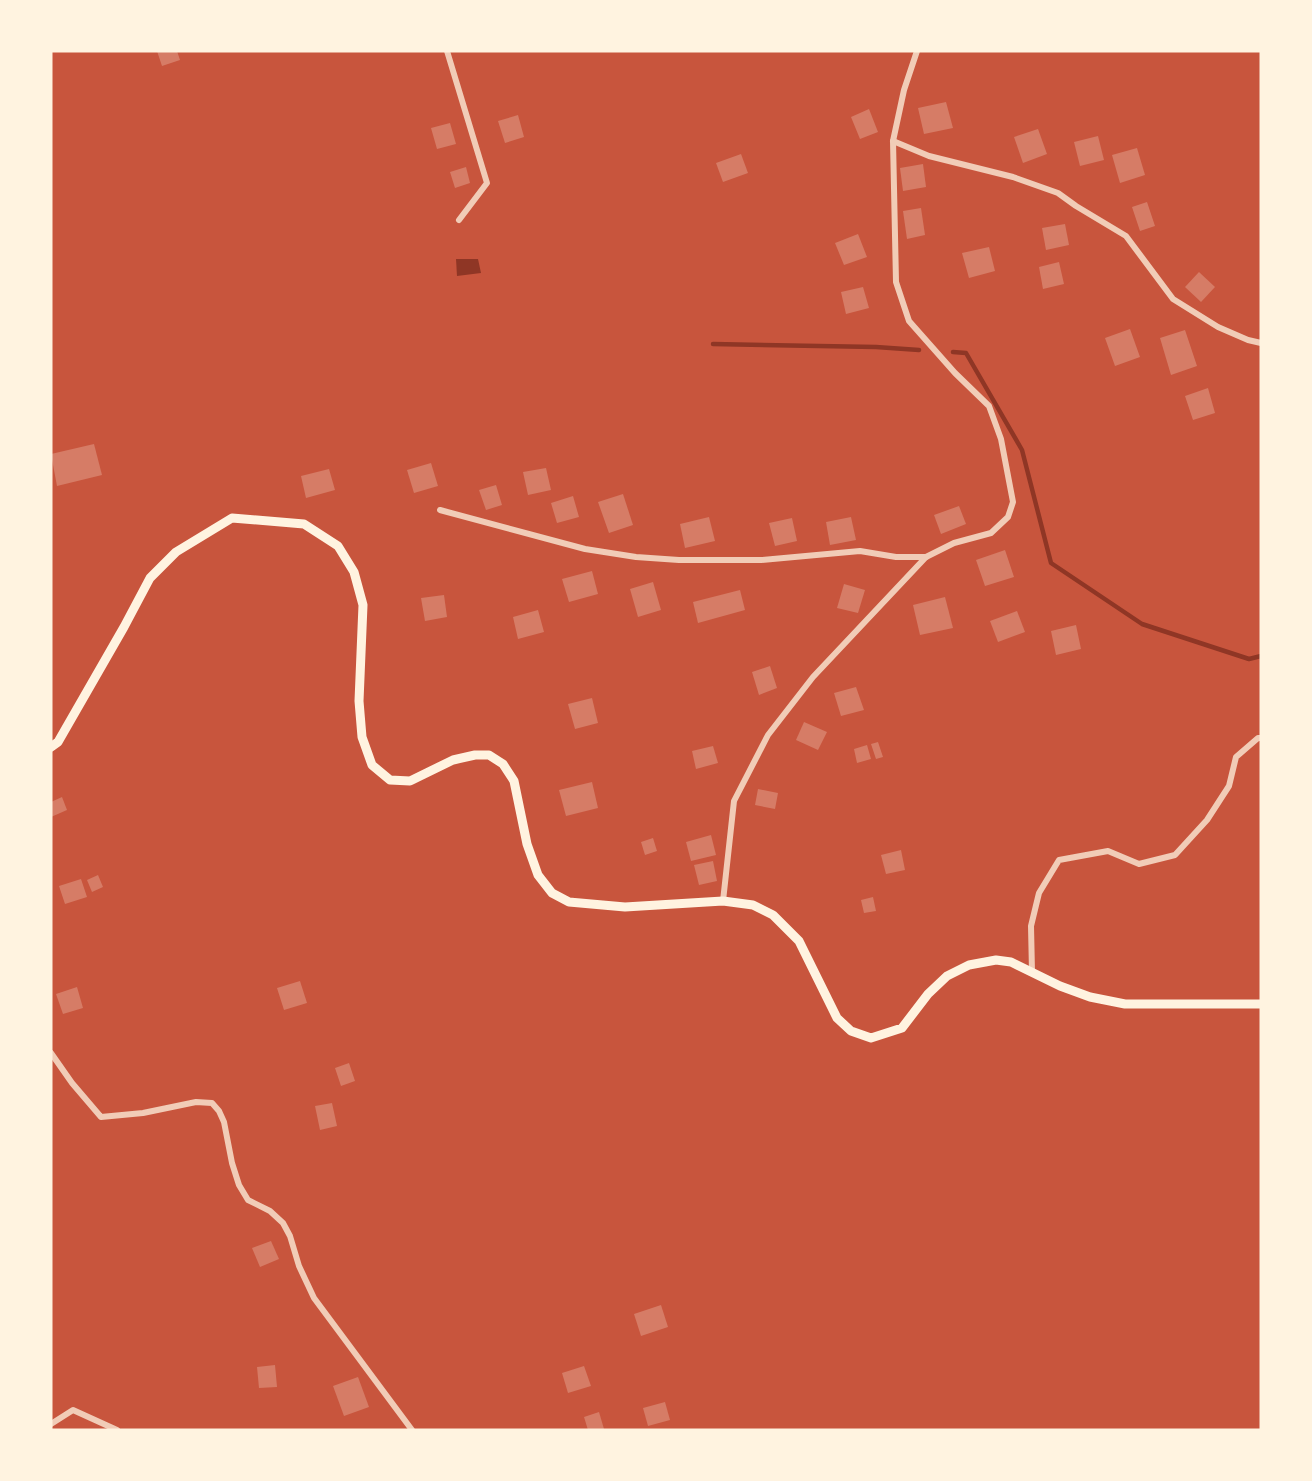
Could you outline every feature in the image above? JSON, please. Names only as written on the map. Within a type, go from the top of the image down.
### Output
[{"type":"main road","points":[[51,747],[58,742],[150,578],[176,552],[232,518],[304,524],[338,546],[354,572],[363,605],[359,701],[362,737],[372,765],[390,780],[410,781],[453,760],[475,755],[489,755],[503,764],[514,781],[527,844],[538,875],[552,892],[569,902],[625,907],[723,901],[739,901],[753,905],[773,915],[799,941],[837,1018],[851,1031],[871,1038],[902,1028],[928,994],[947,976],[969,965],[996,960],[1011,962],[1090,997],[1125,1005],[1261,1004]]},
{"type":"street","points":[[447,51],[487,183],[459,220]]},
{"type":"street","points":[[723,901],[734,801],[768,735],[813,677],[926,557],[954,543],[991,533],[1008,517],[1013,502],[1001,439],[989,406],[955,373],[909,321],[896,282],[893,141],[903,90],[917,51]]},
{"type":"street","points":[[893,141],[929,156],[1013,177],[1058,193],[1126,236],[1173,299],[1218,327],[1261,343]]},
{"type":"street","points":[[440,510],[585,549],[636,557],[679,560],[761,560],[860,551],[896,557],[926,557]]},
{"type":"street","points":[[1032,972],[1031,926],[1040,893],[1059,860],[1108,851],[1139,864],[1175,855],[1207,820],[1229,786],[1236,757],[1258,738],[1261,738]]},
{"type":"street","points":[[51,1053],[72,1083],[101,1117],[143,1113],[196,1102],[212,1104],[219,1111],[224,1122],[239,1185],[248,1200],[270,1211],[283,1223],[314,1298],[412,1430]]},
{"type":"street","points":[[51,1424],[73,1410],[117,1430]]},
{"type":"shaded area","points":[[456,259],[478,259],[481,273],[457,276]]},
{"type":"building","points":[[157,51],[177,51],[180,60],[162,66]]},
{"type":"building","points":[[946,102],[953,128],[924,134],[918,108]]},
{"type":"building","points":[[869,109],[878,132],[860,139],[851,117]]},
{"type":"building","points":[[518,115],[524,137],[505,143],[498,121]]},
{"type":"building","points":[[450,123],[456,144],[437,149],[431,128]]},
{"type":"building","points":[[1038,129],[1047,154],[1023,163],[1014,137]]},
{"type":"building","points":[[1098,136],[1104,160],[1080,166],[1074,142]]},
{"type":"building","points":[[1137,148],[1145,175],[1120,183],[1112,155]]},
{"type":"building","points":[[741,154],[748,173],[723,182],[716,163]]},
{"type":"building","points":[[923,164],[926,187],[903,191],[900,168]]},
{"type":"building","points":[[466,167],[470,183],[455,188],[450,172]]},
{"type":"building","points":[[1147,202],[1155,226],[1140,231],[1132,207]]},
{"type":"building","points":[[921,208],[925,235],[907,239],[903,211]]},
{"type":"building","points":[[1065,224],[1069,245],[1046,250],[1042,228]]},
{"type":"building","points":[[858,234],[867,257],[844,265],[835,243]]},
{"type":"building","points":[[989,247],[995,271],[969,278],[962,253]]},
{"type":"building","points":[[1059,262],[1064,284],[1043,289],[1039,267]]},
{"type":"building","points":[[1199,272],[1215,287],[1201,302],[1185,287]]},
{"type":"building","points":[[863,287],[869,308],[846,314],[841,292]]},
{"type":"building","points":[[1130,329],[1140,357],[1115,366],[1105,338]]},
{"type":"building","points":[[1185,330],[1197,366],[1171,375],[1160,338]]},
{"type":"building","points":[[1208,388],[1215,413],[1193,420],[1185,396]]},
{"type":"building","points":[[94,444],[102,475],[57,486],[51,454]]},
{"type":"building","points":[[431,463],[438,486],[414,493],[407,470]]},
{"type":"building","points":[[546,468],[551,490],[528,495],[523,472]]},
{"type":"building","points":[[329,469],[335,490],[306,498],[301,476]]},
{"type":"building","points":[[496,485],[502,505],[486,510],[479,490]]},
{"type":"building","points":[[623,494],[633,525],[609,533],[598,502]]},
{"type":"building","points":[[573,496],[579,517],[557,523],[551,503]]},
{"type":"building","points":[[959,506],[966,524],[941,534],[934,515]]},
{"type":"building","points":[[709,517],[715,541],[685,548],[680,524]]},
{"type":"building","points":[[851,517],[856,540],[830,545],[826,522]]},
{"type":"building","points":[[792,518],[797,541],[775,546],[769,523]]},
{"type":"building","points":[[1005,550],[1014,577],[985,586],[976,560]]},
{"type":"building","points":[[592,571],[598,594],[569,602],[562,579]]},
{"type":"building","points":[[653,582],[661,610],[638,617],[630,589]]},
{"type":"building","points":[[844,584],[865,590],[858,613],[837,608]]},
{"type":"building","points":[[740,590],[745,610],[698,623],[693,602]]},
{"type":"building","points":[[444,595],[447,617],[425,621],[421,598]]},
{"type":"building","points":[[945,597],[953,628],[920,635],[913,605]]},
{"type":"building","points":[[538,610],[544,632],[518,639],[513,617]]},
{"type":"building","points":[[1017,611],[1025,632],[998,642],[990,621]]},
{"type":"building","points":[[1076,625],[1081,649],[1056,655],[1051,631]]},
{"type":"building","points":[[770,666],[777,688],[759,695],[752,672]]},
{"type":"building","points":[[856,687],[864,710],[841,716],[834,693]]},
{"type":"building","points":[[592,698],[598,723],[575,729],[568,704]]},
{"type":"building","points":[[804,722],[827,732],[818,750],[796,740]]},
{"type":"building","points":[[878,742],[883,757],[876,759],[871,744]]},
{"type":"building","points":[[867,745],[871,759],[857,763],[854,749]]},
{"type":"building","points":[[713,746],[718,763],[696,769],[692,751]]},
{"type":"building","points":[[592,782],[598,808],[566,816],[559,790]]},
{"type":"building","points":[[758,789],[778,793],[775,809],[755,805]]},
{"type":"building","points":[[62,797],[67,810],[51,817],[51,802]]},
{"type":"building","points":[[711,835],[716,855],[691,861],[686,842]]},
{"type":"building","points":[[653,838],[657,851],[645,855],[641,842]]},
{"type":"building","points":[[901,850],[905,870],[886,874],[881,855]]},
{"type":"building","points":[[713,861],[717,881],[699,885],[694,865]]},
{"type":"building","points":[[98,875],[103,887],[92,892],[87,880]]},
{"type":"building","points":[[81,879],[87,897],[65,904],[59,886]]},
{"type":"building","points":[[873,897],[876,911],[864,913],[861,900]]},
{"type":"building","points":[[300,981],[307,1003],[284,1010],[277,988]]},
{"type":"building","points":[[77,987],[83,1008],[63,1014],[56,994]]},
{"type":"building","points":[[349,1063],[355,1081],[341,1086],[335,1068]]},
{"type":"building","points":[[332,1103],[337,1126],[320,1130],[315,1106]]},
{"type":"building","points":[[271,1241],[279,1259],[260,1267],[252,1248]]},
{"type":"building","points":[[661,1305],[668,1327],[641,1336],[634,1314]]},
{"type":"building","points":[[275,1365],[277,1387],[259,1388],[257,1367]]},
{"type":"building","points":[[584,1366],[591,1386],[568,1393],[562,1373]]},
{"type":"building","points":[[358,1377],[369,1407],[344,1416],[333,1386]]},
{"type":"building","points":[[665,1402],[670,1420],[648,1426],[643,1408]]},
{"type":"building","points":[[599,1412],[604,1429],[588,1430],[584,1417]]},
{"type":"waterway","points":[[713,344],[919,350]]},
{"type":"waterway","points":[[953,352],[966,353],[1022,450],[1051,563],[1142,624],[1249,659],[1261,656]]}]
